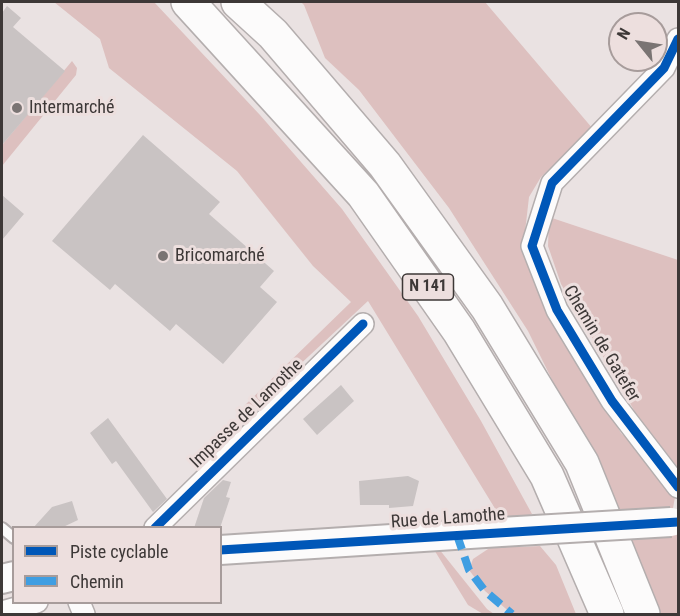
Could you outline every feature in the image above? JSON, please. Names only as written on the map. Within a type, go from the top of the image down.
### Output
[{"type":"highway","name":"N 141","points":[[188,2],[363,194],[459,331],[547,476],[607,615]]},
{"type":"highway","name":"N 141","points":[[237,2],[273,34],[385,165],[487,308],[582,464],[643,615]]},
{"type":"street","name":"Chemin de Gatefer","points":[[678,39],[664,68],[552,183],[532,246],[558,310],[612,401],[678,487]]},
{"type":"street","name":"Impasse de Lamothe","points":[[157,526],[363,324]]},
{"type":"street","name":"Rue de Lamothe","points":[[222,550],[675,522]]},
{"type":"street","points":[[2,612],[34,604]]},
{"type":"shaded area","points":[[54,2],[154,2],[260,115],[342,209],[418,316],[481,421],[532,514],[520,519],[502,520],[368,301],[249,412],[244,406],[351,302],[313,266],[237,171],[109,68],[100,39]]},
{"type":"shaded area","points":[[301,2],[485,2],[593,129],[541,177],[529,197],[525,232],[527,264],[584,371],[621,433],[654,465],[669,484],[675,497],[673,508],[663,515],[615,514],[528,331],[449,208],[359,90],[325,58]]},
{"type":"shaded area","points":[[72,61],[77,68],[76,75],[2,166],[2,145]]},
{"type":"shaded area","points":[[549,217],[678,260],[678,468],[635,412],[561,284],[548,246]]},
{"type":"shaded area","points":[[678,533],[678,614],[657,614],[626,538]]},
{"type":"shaded area","points":[[497,543],[520,547],[540,546],[556,565],[576,614],[512,614],[485,591],[469,570],[473,559]]},
{"type":"shaded area","points":[[433,548],[439,549],[487,609],[494,614],[483,614],[468,605]]},
{"type":"building","name":"Intermarché","points":[[7,6],[21,18],[13,27],[65,71],[2,145],[2,13]]},
{"type":"building","name":"Bricomarché","points":[[143,135],[220,202],[209,214],[274,271],[260,287],[277,302],[223,364],[176,324],[170,331],[115,284],[110,290],[52,241]]},
{"type":"building","points":[[2,195],[24,214],[2,240]]},
{"type":"building","points":[[341,385],[354,401],[317,435],[303,419]]},
{"type":"building","points":[[108,418],[167,499],[153,512],[116,461],[112,464],[90,433]]},
{"type":"building","points":[[408,476],[419,481],[413,506],[389,508],[389,505],[360,505],[359,481]]},
{"type":"building","points":[[223,480],[231,482],[226,497],[230,498],[221,526],[195,526],[204,498]]},
{"type":"building","points":[[72,501],[78,520],[65,526],[35,526],[52,507]]},
{"type":"marked path","points":[[457,535],[469,570],[485,591],[512,614]]},
{"type":"cycle path","points":[[678,39],[664,68],[552,183],[532,246],[557,310],[612,401],[678,487]]},
{"type":"cycle path","points":[[157,526],[363,324]]},
{"type":"cycle path","points":[[222,550],[678,522]]},
{"type":"place","name":"Intermarché","points":[[17,108]]},
{"type":"place","name":"Bricomarché","points":[[163,256]]}]
